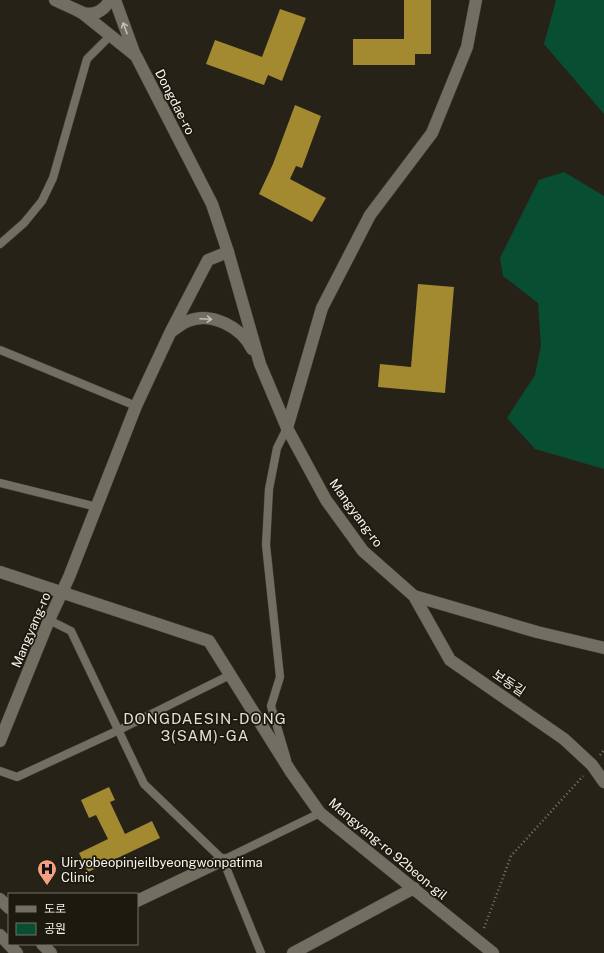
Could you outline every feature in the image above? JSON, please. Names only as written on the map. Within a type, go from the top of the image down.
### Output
[{"type":"street","name":"Dongdae-ro","points":[[55,0],[81,12],[136,56],[212,204],[228,252]]},
{"type":"street","points":[[71,0],[73,5],[81,12],[90,14],[99,13],[106,7],[110,0]]},
{"type":"street","points":[[115,0],[136,56]]},
{"type":"street","points":[[287,428],[322,308],[370,215],[432,133],[467,47],[476,0]]},
{"type":"street","name":"Mangyang-ro","points":[[0,741],[97,507],[136,406],[171,331],[208,260],[228,252],[260,364]]},
{"type":"street","name":"Mangyang-ro","points":[[171,331],[194,320],[213,319],[224,322],[246,339],[260,364],[287,428],[326,500],[363,551],[414,596],[537,632],[604,648]]},
{"type":"street","name":"Mangyang-ro 92beon-gil","points":[[0,572],[209,641],[291,772],[320,813],[493,953]]},
{"type":"street","name":"보동길","points":[[414,596],[450,660],[564,738],[592,765],[604,782]]},
{"type":"street","points":[[138,901],[224,860]]},
{"type":"street","points":[[293,953],[414,888]]},
{"type":"street","points":[[0,899],[8,907]]},
{"type":"street","points":[[0,935],[8,943]]},
{"type":"street","points":[[9,945],[17,953]]},
{"type":"lane","points":[[0,244],[24,223],[42,201],[53,178],[87,60],[110,36]]},
{"type":"lane","points":[[0,350],[136,406]]},
{"type":"lane","points":[[287,428],[275,455],[269,489],[266,545],[280,677],[271,706],[291,772]]},
{"type":"lane","points":[[0,483],[97,507]]},
{"type":"lane","points":[[49,620],[71,632],[144,784],[224,860],[261,953]]},
{"type":"lane","points":[[0,771],[17,777],[118,730],[230,675]]},
{"type":"lane","points":[[224,860],[320,813]]},
{"type":"path","points":[[479,942],[511,856],[592,765]]},
{"type":"green space","points":[[556,0],[604,0],[604,114],[544,44]]},
{"type":"green space","points":[[564,172],[604,196],[604,469],[535,449],[507,418],[535,375],[541,345],[538,303],[503,276],[500,258],[539,180]]},
{"type":"building","points":[[404,0],[431,0],[431,54],[415,54],[415,65],[353,65],[353,39],[404,39]]},
{"type":"building","points":[[280,9],[306,18],[282,81],[268,75],[264,85],[206,64],[215,40],[262,57]]},
{"type":"building","points":[[295,105],[321,116],[302,168],[296,166],[290,179],[326,198],[312,222],[259,194],[273,164]]},
{"type":"building","points":[[418,284],[454,287],[445,393],[378,387],[380,364],[411,367]]},
{"type":"building","points":[[109,787],[115,800],[110,802],[125,834],[152,821],[160,838],[88,872],[79,853],[108,839],[96,815],[89,818],[81,800]]},
{"type":"place","name":"Uiryobeopinjeilbyeongwonpatima Clinic","points":[[47,886]]},
{"type":"district","name":"DONGDAESIN-DONG 3(SAM)-GA","points":[[205,726]]}]
